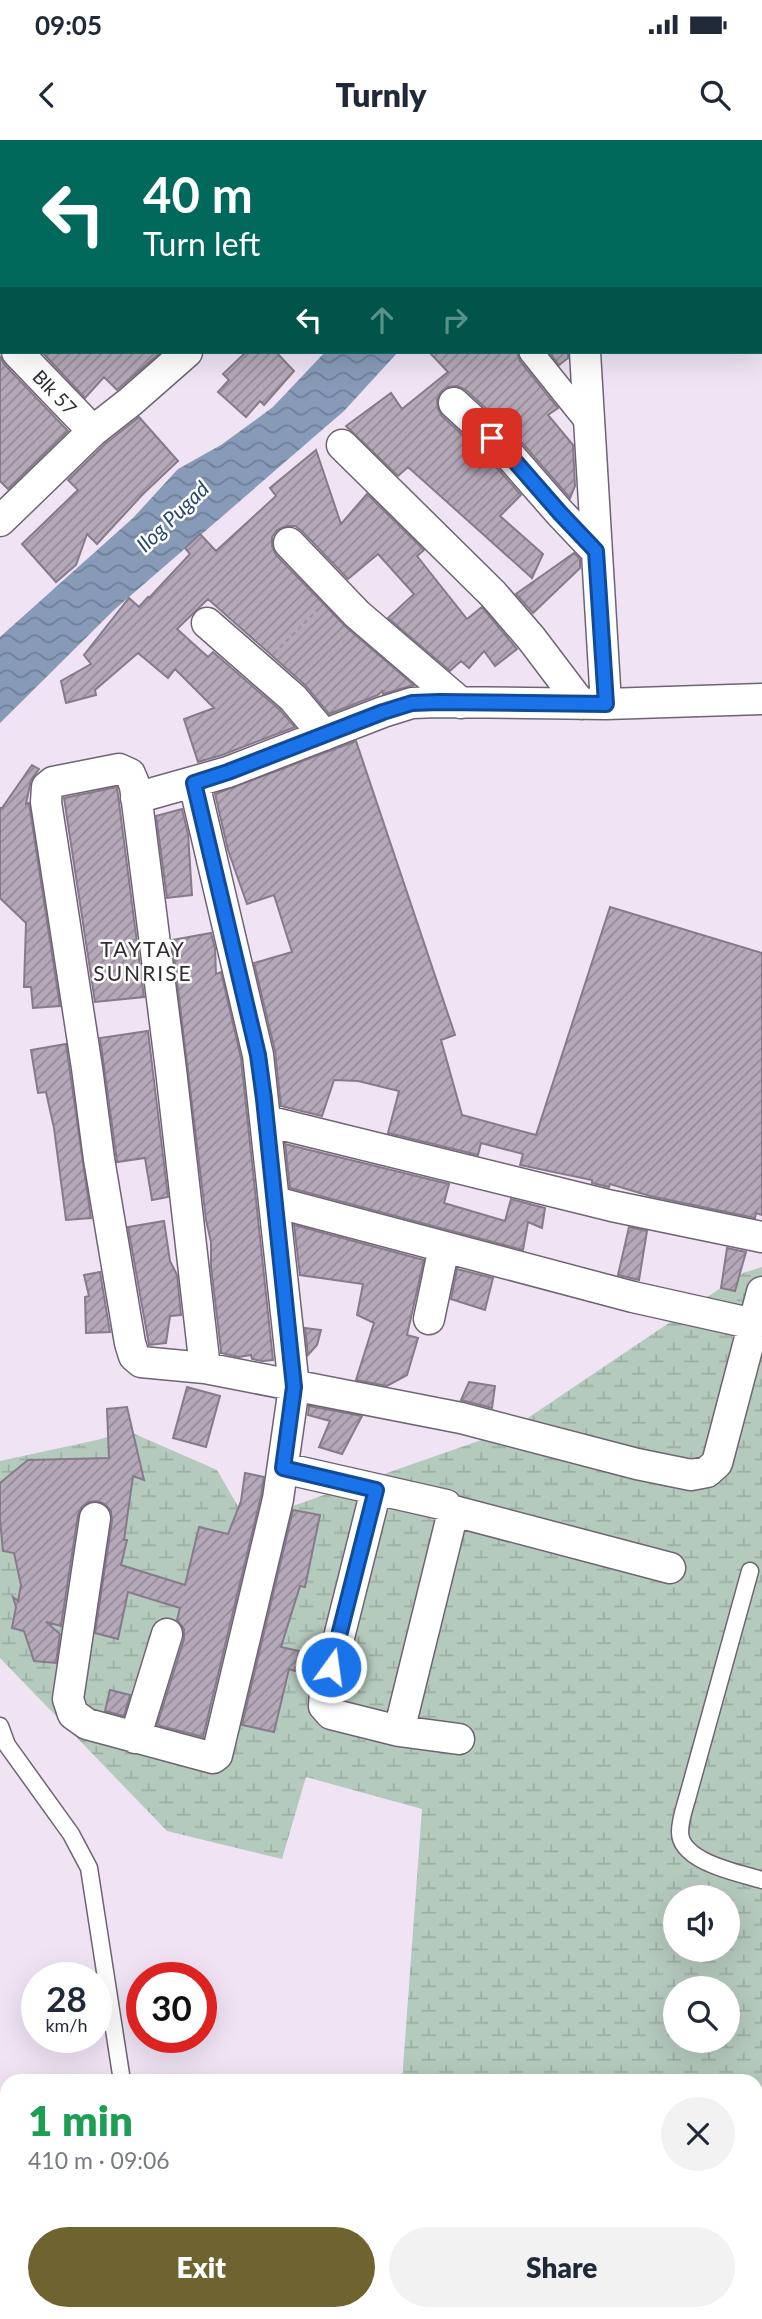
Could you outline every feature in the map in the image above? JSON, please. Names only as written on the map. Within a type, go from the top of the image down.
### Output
[{"type":"street","name":"Blk 57","points":[[19,354],[93,431]]},
{"type":"street","points":[[533,354],[588,423]]},
{"type":"street","points":[[585,354],[596,522],[593,704]]},
{"type":"street","points":[[4,509],[93,431],[166,358]]},
{"type":"street","points":[[454,403],[505,450],[596,551]]},
{"type":"street","points":[[342,445],[493,594],[593,704]]},
{"type":"street","points":[[289,543],[357,614],[461,703]]},
{"type":"street","points":[[207,623],[292,698],[324,735]]},
{"type":"street","points":[[136,798],[228,772],[412,703],[593,704],[762,699]]},
{"type":"street","points":[[205,1368],[135,786],[130,774],[119,769],[53,782],[47,787],[45,794],[99,1159],[130,1343],[134,1356],[141,1362],[205,1368],[461,1418],[637,1464],[691,1475],[707,1472],[717,1463],[762,1292]]},
{"type":"street","points":[[95,1518],[68,1699],[73,1714],[87,1724],[209,1759],[217,1755],[278,1499],[294,1387],[258,1055],[194,783]]},
{"type":"street","points":[[267,1121],[612,1206],[762,1237]]},
{"type":"street","points":[[275,1202],[632,1297],[754,1324]]},
{"type":"street","points":[[429,1319],[444,1247]]},
{"type":"street","points":[[283,1468],[446,1505],[450,1510],[452,1516],[399,1731]]},
{"type":"street","points":[[376,1490],[324,1706],[331,1714],[399,1731],[459,1739]]},
{"type":"street","points":[[450,1510],[670,1568]]},
{"type":"street","points":[[135,1738],[167,1634]]},
{"type":"lane","points":[[750,1571],[693,1775],[680,1834],[685,1847],[699,1859],[762,1880]]},
{"type":"lane","points":[[0,1726],[8,1745],[71,1834],[89,1868],[121,2074]]},
{"type":"path","points":[[259,667],[337,593]]},
{"type":"green space","points":[[762,1267],[762,2074],[403,2074],[422,1809],[306,1777],[282,1859],[167,1831],[0,1658],[0,1461],[128,1431],[217,1470],[247,1522],[510,1430],[743,1273]]},
{"type":"water","name":"Ilog Pugad","points":[[323,354],[396,354],[344,411],[114,610],[0,723],[0,637],[133,518],[178,469],[221,445],[273,407]]},
{"type":"building","points":[[44,354],[159,354],[117,390],[104,377],[85,398]]},
{"type":"building","points":[[244,354],[278,354],[294,371],[264,405],[260,401],[246,417],[218,392],[229,380],[223,374]]},
{"type":"building","points":[[431,354],[518,354],[520,361],[558,408],[548,415],[573,445],[575,486],[570,498],[518,438],[466,390],[457,386],[448,387],[441,392],[437,400],[442,416],[492,462],[521,495],[500,516],[543,554],[532,578],[408,467],[398,476],[346,426],[391,393],[402,409],[448,372]]},
{"type":"building","points":[[551,354],[568,354],[568,358],[559,365]]},
{"type":"building","points":[[0,356],[4,364],[68,431],[8,489],[0,481]]},
{"type":"building","points":[[139,417],[178,461],[97,544],[87,534],[76,565],[56,582],[22,544],[78,490],[68,480],[105,444]]},
{"type":"building","points":[[316,450],[341,524],[367,494],[424,550],[417,556],[467,619],[482,607],[517,649],[495,666],[484,651],[469,668],[461,661],[450,671],[388,618],[414,594],[378,554],[348,579],[302,531],[295,526],[286,526],[277,530],[272,537],[276,555],[346,627],[414,685],[383,694],[382,691],[329,714],[305,685],[208,599],[177,629],[208,657],[213,652],[280,710],[295,727],[198,762],[184,719],[214,708],[175,669],[168,678],[138,653],[95,690],[96,695],[66,703],[61,681],[91,664],[84,655],[129,598],[139,607],[149,598],[190,554],[185,548],[200,534],[216,551],[276,496],[270,488]]},
{"type":"building","points":[[574,553],[580,559],[580,568],[533,613],[516,594]]},
{"type":"building","points":[[356,741],[455,1035],[441,1040],[462,1115],[536,1135],[610,907],[762,953],[762,1215],[756,1213],[755,1218],[520,1165],[523,1154],[481,1143],[478,1155],[388,1133],[399,1091],[358,1081],[334,1080],[322,1116],[281,1106],[275,1051],[254,963],[292,952],[274,895],[247,904],[228,850],[215,794]]},
{"type":"building","points":[[32,765],[39,769],[31,780],[26,804],[29,803],[60,1006],[33,1008],[31,987],[24,987],[26,923],[0,898],[0,808]]},
{"type":"building","points":[[117,787],[144,997],[95,1002],[64,798]]},
{"type":"building","points":[[182,809],[188,834],[192,895],[167,898],[156,816]]},
{"type":"building","points":[[211,933],[215,948],[216,974],[221,972],[241,1058],[273,1360],[262,1361],[252,1359],[251,1355],[239,1357],[221,1353],[211,1267],[211,1242],[206,1220],[172,940]]},
{"type":"building","points":[[148,1031],[168,1197],[152,1200],[145,1158],[117,1162],[100,1038]]},
{"type":"building","points":[[66,1044],[91,1218],[66,1220],[54,1128],[46,1092],[38,1093],[31,1050]]},
{"type":"building","points":[[285,1144],[449,1184],[444,1203],[505,1221],[511,1199],[545,1208],[542,1228],[528,1222],[523,1250],[290,1188]]},
{"type":"building","points":[[164,1221],[170,1261],[177,1275],[181,1315],[170,1316],[166,1343],[149,1345],[128,1227]]},
{"type":"building","points":[[294,1225],[424,1260],[407,1335],[418,1338],[407,1375],[387,1386],[356,1380],[374,1323],[357,1315],[363,1284],[300,1275]]},
{"type":"building","points":[[629,1227],[647,1231],[639,1280],[618,1275]]},
{"type":"building","points":[[727,1248],[746,1252],[735,1291],[721,1288]]},
{"type":"building","points":[[457,1269],[493,1278],[485,1310],[451,1299]]},
{"type":"building","points":[[100,1272],[110,1332],[86,1333],[85,1297],[89,1296],[84,1275]]},
{"type":"building","points":[[305,1328],[321,1330],[317,1345],[308,1355]]},
{"type":"building","points":[[469,1382],[495,1386],[492,1408],[461,1400]]},
{"type":"building","points":[[187,1387],[220,1396],[206,1447],[173,1438]]},
{"type":"building","points":[[309,1406],[362,1416],[342,1454],[319,1447],[330,1421],[308,1415]]},
{"type":"building","points":[[127,1407],[144,1480],[133,1476],[124,1540],[127,1540],[121,1565],[185,1585],[199,1527],[228,1534],[241,1501],[245,1473],[264,1477],[203,1737],[157,1725],[184,1639],[184,1629],[177,1620],[180,1608],[128,1592],[118,1639],[95,1633],[112,1521],[111,1511],[105,1504],[89,1502],[82,1507],[78,1515],[61,1626],[46,1622],[60,1634],[56,1663],[34,1661],[24,1631],[12,1628],[16,1607],[13,1597],[18,1601],[21,1585],[14,1553],[3,1551],[0,1483],[28,1460],[109,1458],[107,1409]]},
{"type":"building","points":[[293,1510],[320,1515],[305,1587],[300,1586],[281,1647],[299,1651],[295,1671],[289,1669],[274,1732],[242,1725]]},
{"type":"building","points":[[110,1690],[130,1695],[124,1716],[105,1711]]},
{"type":"district","name":"TAYTAY SUNRISE","points":[[143,960]]},
{"type":"route","points":[[331,1667],[376,1490],[283,1468],[294,1387],[264,1099],[258,1055],[194,783],[412,703],[606,704],[596,551],[492,438]]}]
